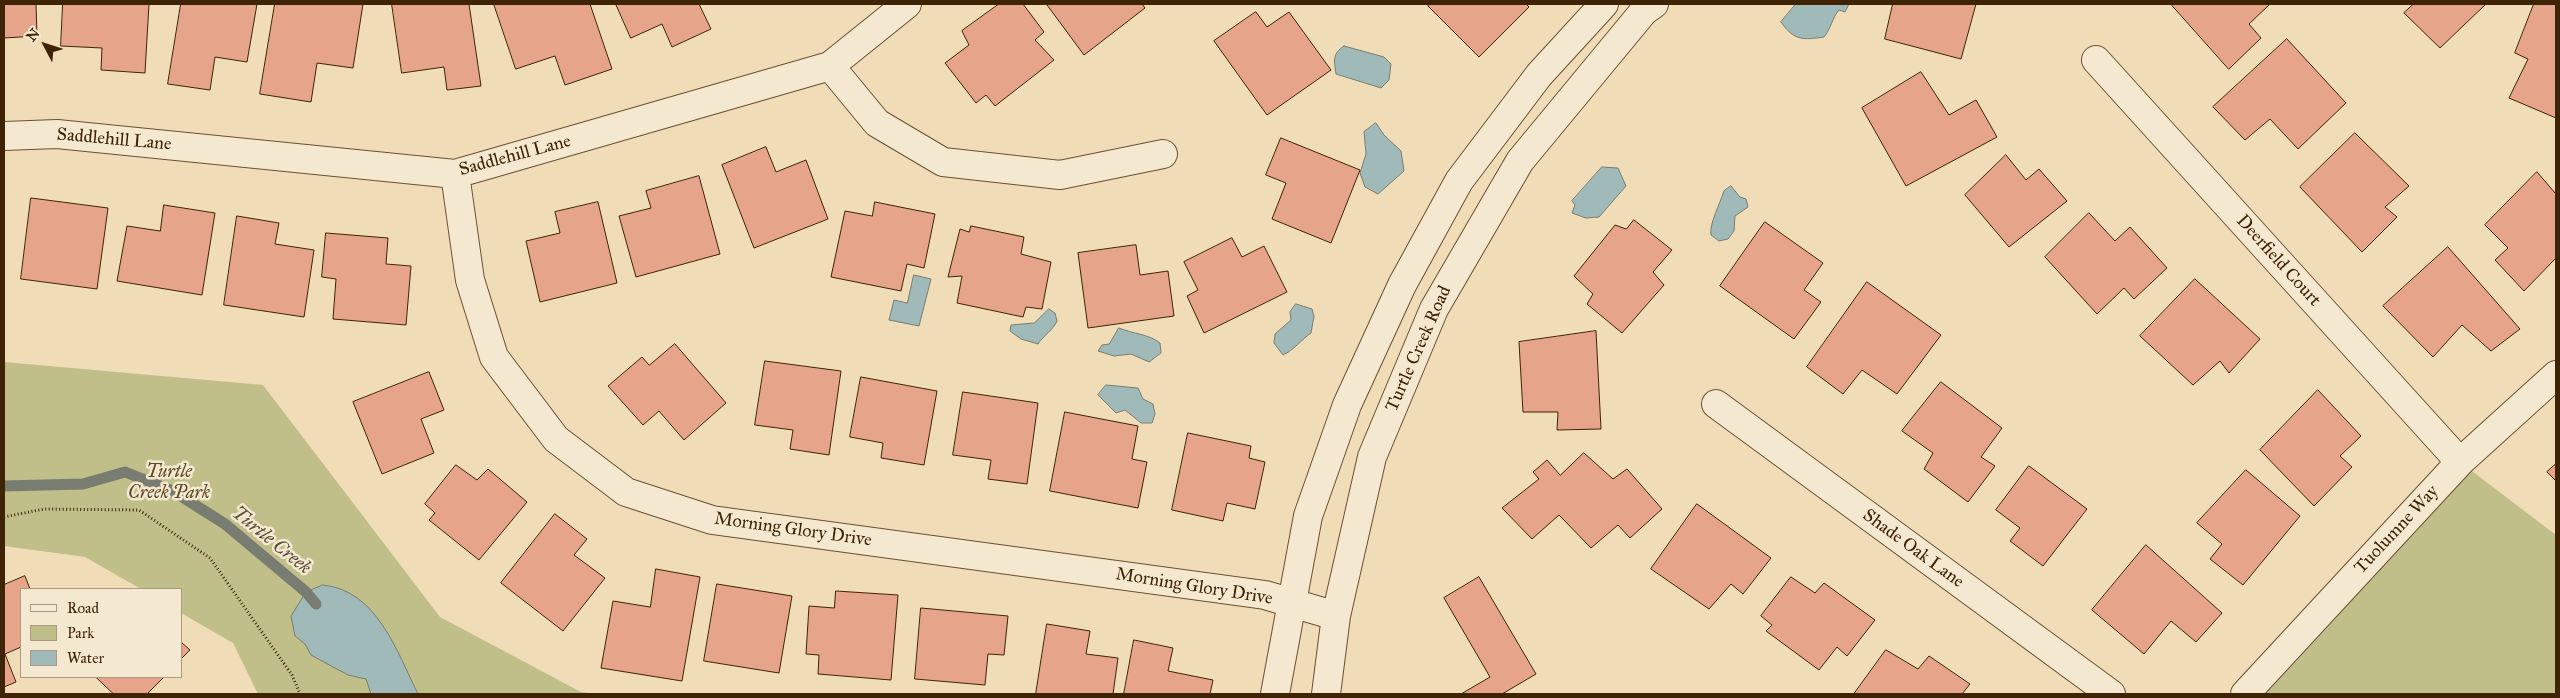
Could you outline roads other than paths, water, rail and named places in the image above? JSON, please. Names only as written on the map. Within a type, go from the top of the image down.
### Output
[{"type":"street","name":"Saddlehill Lane","points":[[4,136],[57,134],[455,174],[830,66],[907,4]]},
{"type":"street","points":[[1275,694],[1308,516],[1347,406],[1402,285],[1459,181],[1539,75],[1604,4]]},
{"type":"street","name":"Turtle Creek Road","points":[[1326,694],[1336,616],[1372,457],[1434,309],[1520,161],[1645,6]]},
{"type":"street","name":"Deerfield Court","points":[[2096,60],[2460,462]]},
{"type":"street","points":[[830,66],[877,123],[943,162],[1060,175],[1163,154]]},
{"type":"street","name":"Morning Glory Drive","points":[[455,174],[470,280],[494,357],[556,439],[626,492],[712,520],[1265,595],[1336,616]]},
{"type":"street","name":"Tuolumne Way","points":[[2245,694],[2460,462],[2556,374]]},
{"type":"street","name":"Shade Oak Lane","points":[[1716,404],[2111,694]]},
{"type":"water","points":[[1796,4],[1849,4],[1845,12],[1839,10],[1824,37],[1805,39],[1790,33],[1781,22]]},
{"type":"water","points":[[1344,46],[1384,57],[1391,64],[1389,80],[1381,88],[1336,74],[1335,58],[1337,52]]},
{"type":"water","points":[[1376,123],[1384,135],[1401,151],[1404,171],[1378,194],[1365,187],[1360,173],[1366,154],[1364,132]]},
{"type":"water","points":[[1602,167],[1618,168],[1626,186],[1599,217],[1586,218],[1572,213],[1575,205],[1572,201]]},
{"type":"water","points":[[1731,186],[1740,197],[1746,199],[1748,207],[1735,216],[1734,231],[1728,239],[1719,241],[1711,235],[1712,225],[1724,191]]},
{"type":"water","points":[[914,275],[931,279],[919,326],[889,320],[894,300],[907,303]]},
{"type":"water","points":[[1296,304],[1312,309],[1314,316],[1311,333],[1283,355],[1274,343],[1275,334],[1291,320],[1290,312]]},
{"type":"water","points":[[1049,309],[1055,313],[1057,321],[1038,344],[1021,339],[1010,331],[1011,325],[1034,323]]},
{"type":"water","points":[[1119,328],[1156,340],[1160,343],[1161,353],[1149,362],[1131,354],[1114,356],[1098,351],[1102,345],[1109,344]]},
{"type":"water","points":[[1106,385],[1138,388],[1143,399],[1153,404],[1155,414],[1152,423],[1141,423],[1125,410],[1116,413],[1098,395]]},
{"type":"water","points":[[323,585],[342,589],[358,598],[371,611],[393,642],[418,694],[371,694],[366,679],[348,675],[311,655],[305,644],[295,636],[291,616],[306,592]]},
{"type":"waterway","name":"Turtle Creek","points":[[4,486],[83,484],[125,472],[173,491],[225,524],[306,592],[316,604]]},
{"type":"park label","name":"Turtle Creek Park","points":[[169,483]]}]
